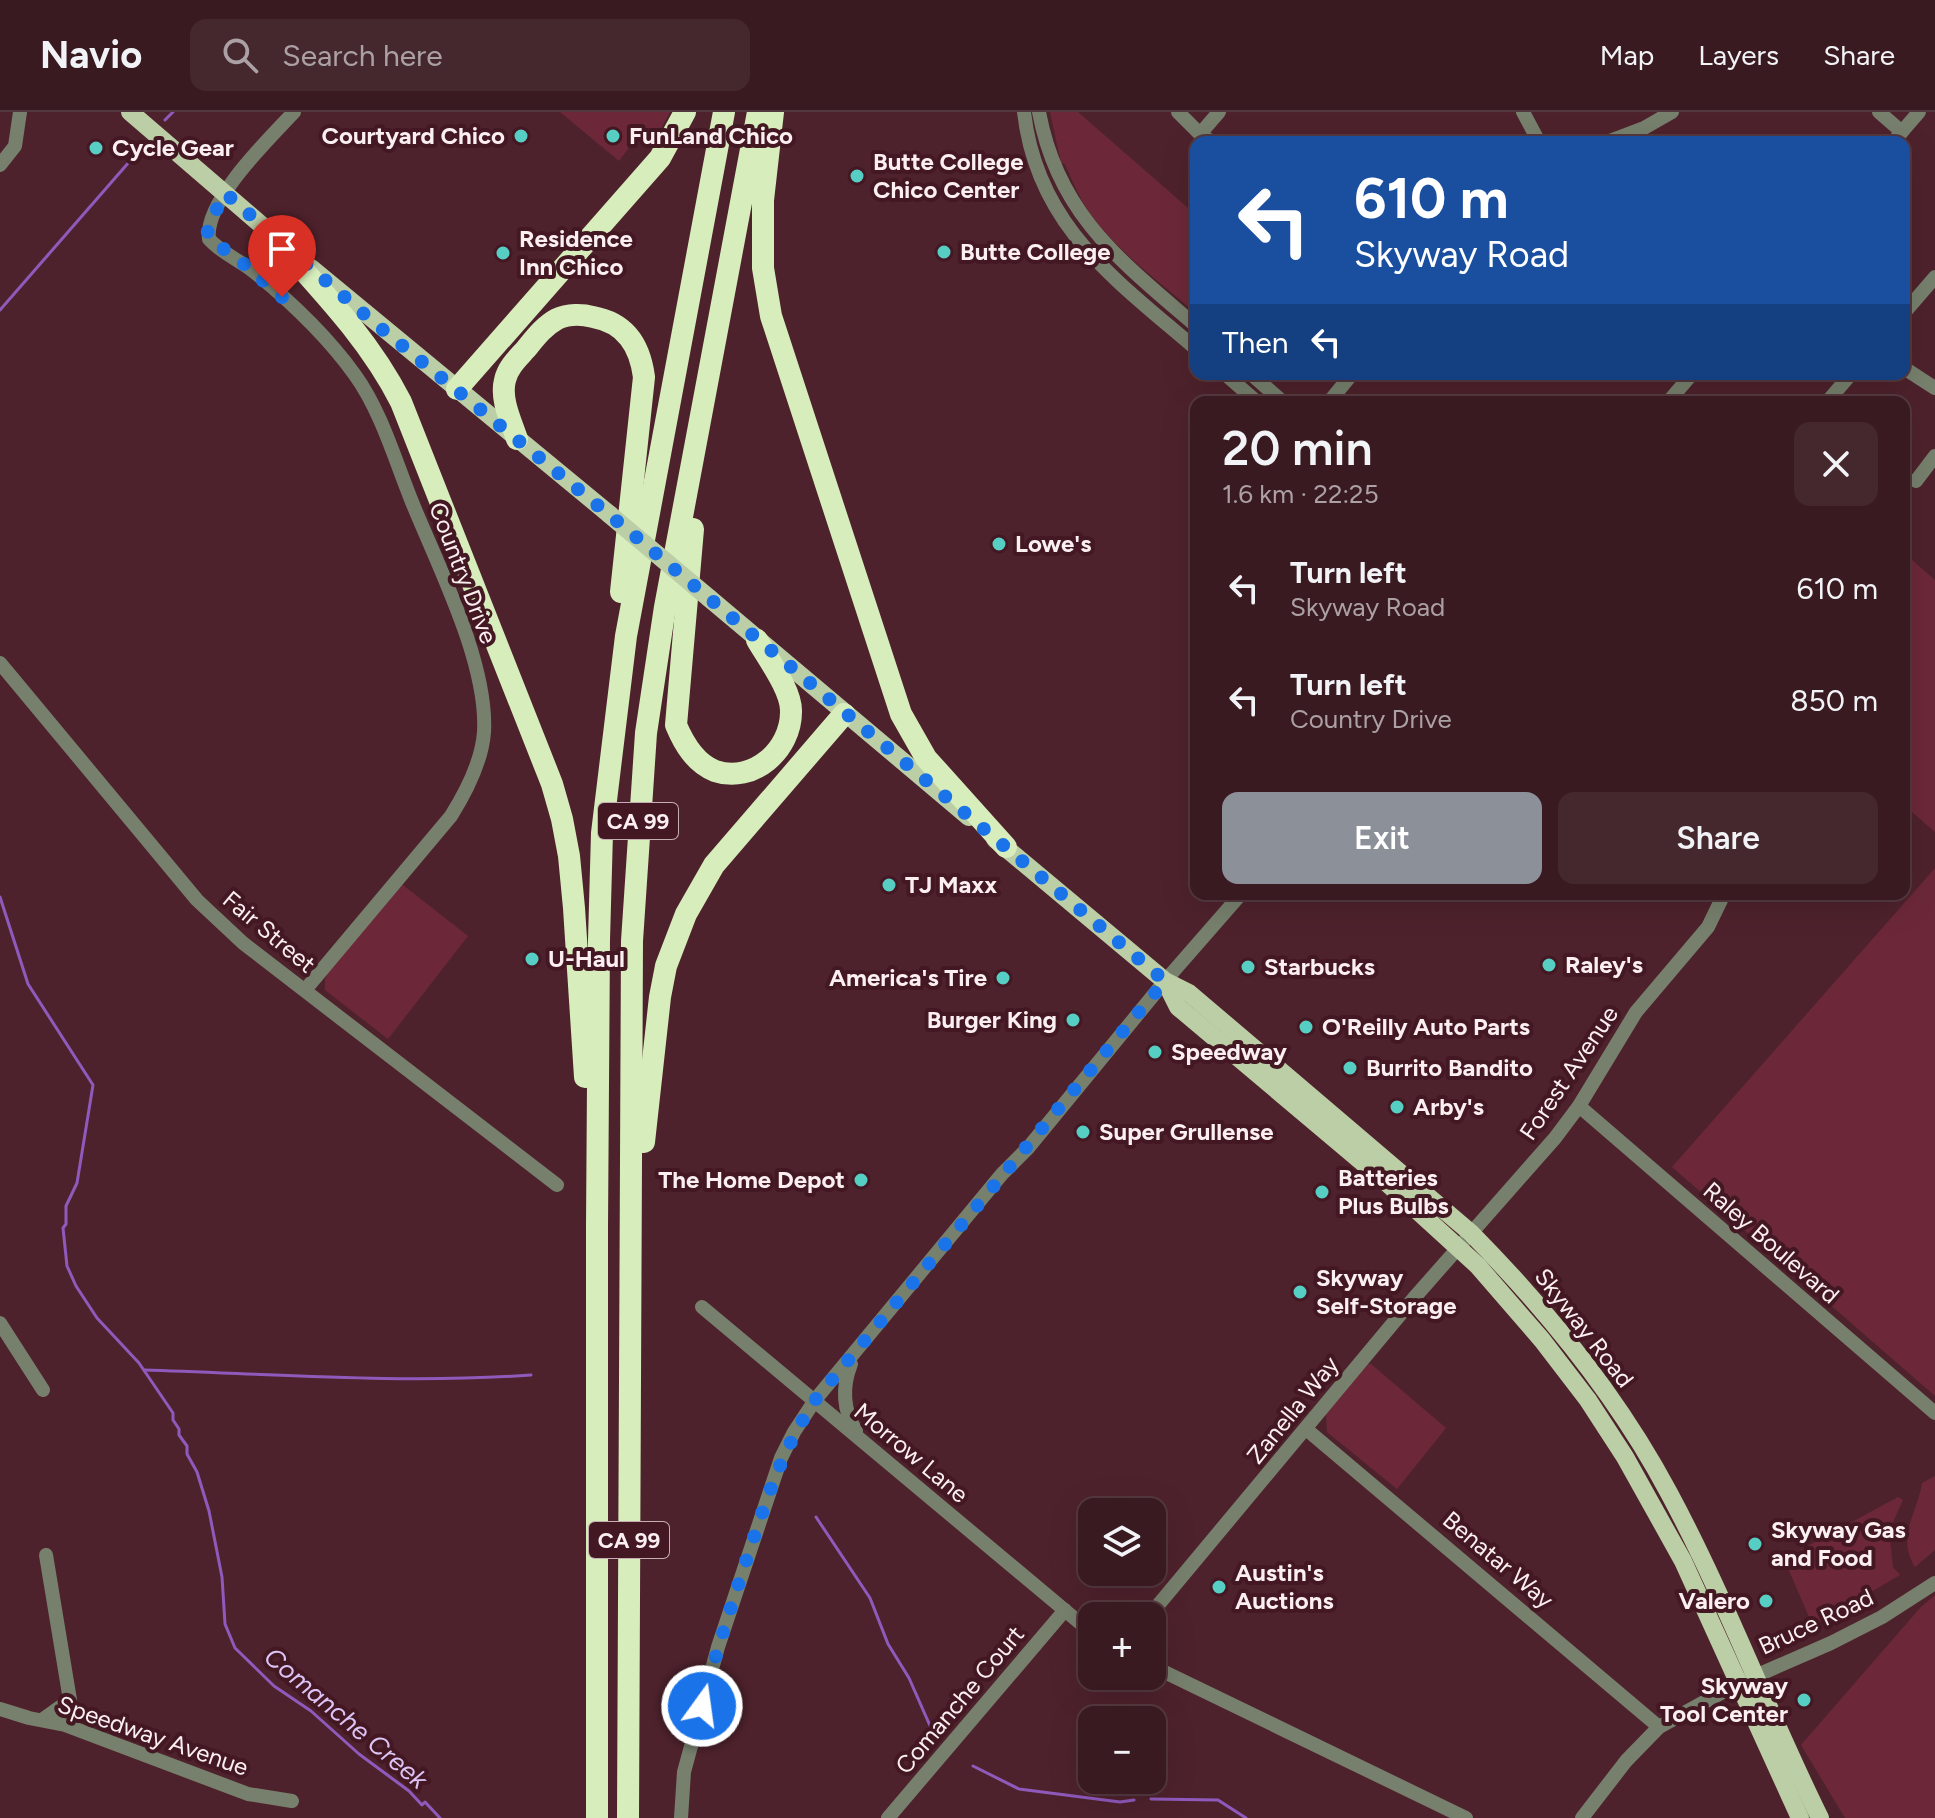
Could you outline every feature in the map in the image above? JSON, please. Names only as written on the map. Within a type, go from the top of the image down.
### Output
[{"type":"highway","points":[[457,389],[660,158],[685,112]]},
{"type":"highway","name":"CA 99","points":[[597,1818],[597,1226],[602,833],[626,636],[724,112]]},
{"type":"highway","name":"CA 99","points":[[628,1818],[632,941],[640,804],[646,733],[665,607],[758,112]]},
{"type":"highway","points":[[773,112],[763,200],[763,268],[771,316],[901,714],[926,758],[1006,847]]},
{"type":"highway","points":[[269,232],[376,355],[401,402],[552,784],[562,819],[570,869],[589,1139],[589,1184],[597,1226]]},
{"type":"highway","points":[[517,439],[504,401],[504,381],[511,366],[541,331],[558,319],[580,314],[619,326],[633,340],[642,359],[644,377],[613,661],[613,725]]},
{"type":"highway","points":[[707,384],[676,725],[688,750],[715,771],[733,773],[760,767],[772,758],[788,729],[792,712],[789,697],[757,640]]},
{"type":"highway","points":[[632,1263],[660,997],[675,941],[686,914],[714,865],[844,714]]},
{"type":"main road","name":"Skyway Road","points":[[130,112],[844,714],[1165,981],[1189,993],[1471,1233],[1508,1270],[1601,1385],[1668,1490],[1699,1551],[1820,1818]]},
{"type":"main road","name":"Skyway Road","points":[[1165,981],[1178,1007],[1386,1182],[1478,1266],[1542,1340],[1588,1400],[1625,1457],[1683,1561],[1800,1818]]},
{"type":"street","points":[[0,165],[15,146],[20,112]]},
{"type":"street","points":[[225,193],[294,112]]},
{"type":"street","points":[[1024,112],[1027,143],[1041,182],[1058,214],[1108,273],[1190,344]]},
{"type":"street","points":[[1039,112],[1052,161],[1069,197],[1091,230],[1117,258],[1190,321]]},
{"type":"street","points":[[1178,112],[1204,136]]},
{"type":"street","points":[[1207,136],[1219,112]]},
{"type":"street","points":[[1523,112],[1536,136]]},
{"type":"street","points":[[1879,112],[1896,136]]},
{"type":"street","points":[[1898,136],[1919,112]]},
{"type":"street","points":[[1623,136],[1644,128],[1666,113]]},
{"type":"street","name":"Country Drive","points":[[225,193],[207,228],[209,239],[237,258],[282,297],[324,337],[356,376],[379,420],[460,623],[484,704],[484,735],[462,798],[451,816],[305,990]]},
{"type":"street","points":[[1910,306],[1935,277]]},
{"type":"street","points":[[1910,372],[1935,388]]},
{"type":"street","points":[[1232,380],[1250,396]]},
{"type":"street","points":[[1258,380],[1276,396]]},
{"type":"street","points":[[1334,396],[1347,380]]},
{"type":"street","points":[[1673,396],[1687,380]]},
{"type":"street","points":[[1832,396],[1846,380]]},
{"type":"street","points":[[1916,481],[1935,456]]},
{"type":"street","name":"Fair Street","points":[[0,663],[197,900],[243,943],[557,1185]]},
{"type":"street","points":[[681,1818],[684,1772],[718,1647],[781,1458],[794,1432],[815,1400],[1236,900]]},
{"type":"street","name":"Forest Avenue","points":[[1471,1233],[1555,1138],[1579,1106],[1636,1012],[1708,927],[1721,900]]},
{"type":"street","name":"Raley Boulevard","points":[[1579,1106],[1935,1413]]},
{"type":"street","name":"Zanella Way","points":[[1161,1602],[1471,1233]]},
{"type":"street","name":"Morrow Lane","points":[[702,1307],[1078,1621]]},
{"type":"street","points":[[0,1323],[43,1390]]},
{"type":"street","points":[[857,1350],[846,1377],[845,1401],[850,1422],[860,1439]]},
{"type":"street","name":"Benatar Way","points":[[1306,1429],[1659,1727]]},
{"type":"street","points":[[42,1720],[70,1700],[46,1555]]},
{"type":"street","name":"Bruce Road","points":[[1582,1818],[1626,1761],[1659,1727],[1737,1684],[1882,1617],[1935,1583]]},
{"type":"street","name":"Comanche Court","points":[[888,1818],[1065,1610]]},
{"type":"street","points":[[1166,1673],[1466,1818]]},
{"type":"street","name":"Speedway Avenue","points":[[0,1709],[65,1725],[248,1794],[292,1801]]},
{"type":"shaded area","name":"FunLand Chico","points":[[560,112],[670,112],[656,138],[639,134],[619,161]]},
{"type":"shaded area","points":[[1050,112],[1078,112],[1190,210],[1190,308],[1109,236],[1093,217],[1065,164],[1061,163]]},
{"type":"shaded area","points":[[1910,558],[1935,580],[1935,832],[1910,810]]},
{"type":"shaded area","points":[[1935,868],[1935,1396],[1672,1167]]},
{"type":"shaded area","points":[[399,882],[468,936],[388,1039],[325,990],[325,979],[331,967]]},
{"type":"shaded area","points":[[1368,1364],[1446,1428],[1397,1489],[1327,1432],[1326,1413]]},
{"type":"shaded area","points":[[1935,1476],[1935,1550],[1915,1567],[1907,1545],[1910,1525],[1922,1483]]},
{"type":"shaded area","points":[[1898,1497],[1903,1500],[1889,1531],[1893,1567],[1900,1575],[1813,1626],[1784,1559]]},
{"type":"shaded area","points":[[1935,1595],[1935,1818],[1845,1818],[1801,1745],[1920,1608]]},
{"type":"waterway","points":[[165,120],[173,112]]},
{"type":"waterway","points":[[0,310],[143,146]]},
{"type":"waterway","name":"Comanche Creek","points":[[0,897],[28,984],[93,1085],[77,1183],[66,1206],[66,1224],[63,1228],[67,1266],[97,1318],[139,1363],[173,1413],[173,1420],[187,1446],[187,1454],[197,1472],[209,1511],[222,1577],[225,1624],[235,1648],[274,1686],[311,1711],[422,1805],[425,1802],[440,1818]]},
{"type":"waterway","points":[[144,1370],[386,1378],[531,1375]]},
{"type":"waterway","points":[[816,1517],[870,1598],[888,1644],[909,1678],[931,1728]]},
{"type":"waterway","points":[[973,1766],[1019,1789],[1120,1802],[1134,1800]]},
{"type":"waterway","points":[[1151,1799],[1218,1800],[1246,1818]]},
{"type":"place","name":"Courtyard Chico","points":[[521,136]]},
{"type":"place","name":"FunLand Chico","points":[[613,136]]},
{"type":"place","name":"Cycle Gear","points":[[96,148]]},
{"type":"place","name":"Butte College Chico Center","points":[[857,176]]},
{"type":"place","name":"Butte College","points":[[944,252]]},
{"type":"place","name":"Residence Inn Chico","points":[[503,253]]},
{"type":"place","name":"Lowe's","points":[[999,544]]},
{"type":"place","name":"TJ Maxx","points":[[889,885]]},
{"type":"place","name":"U-Haul","points":[[532,959]]},
{"type":"place","name":"Raley's","points":[[1549,965]]},
{"type":"place","name":"Starbucks","points":[[1248,967]]},
{"type":"place","name":"America's Tire","points":[[1003,978]]},
{"type":"place","name":"Burger King","points":[[1073,1020]]},
{"type":"place","name":"O'Reilly Auto Parts","points":[[1306,1027]]},
{"type":"place","name":"Speedway","points":[[1155,1052]]},
{"type":"place","name":"Burrito Bandito","points":[[1350,1068]]},
{"type":"place","name":"Arby's","points":[[1397,1107]]},
{"type":"place","name":"Super Grullense","points":[[1083,1132]]},
{"type":"place","name":"The Home Depot","points":[[861,1180]]},
{"type":"place","name":"Batteries Plus Bulbs","points":[[1322,1192]]},
{"type":"place","name":"Skyway Self-Storage","points":[[1300,1292]]},
{"type":"place","name":"Skyway Gas and Food","points":[[1755,1544]]},
{"type":"place","name":"Austin's Auctions","points":[[1219,1587]]},
{"type":"place","name":"Valero","points":[[1766,1601]]},
{"type":"place","name":"Skyway Tool Center","points":[[1804,1700]]},
{"type":"route","points":[[282,297],[237,258],[209,239],[207,228],[225,193],[372,321],[629,531],[1165,981],[815,1400],[794,1432],[770,1488],[702,1706]]}]
